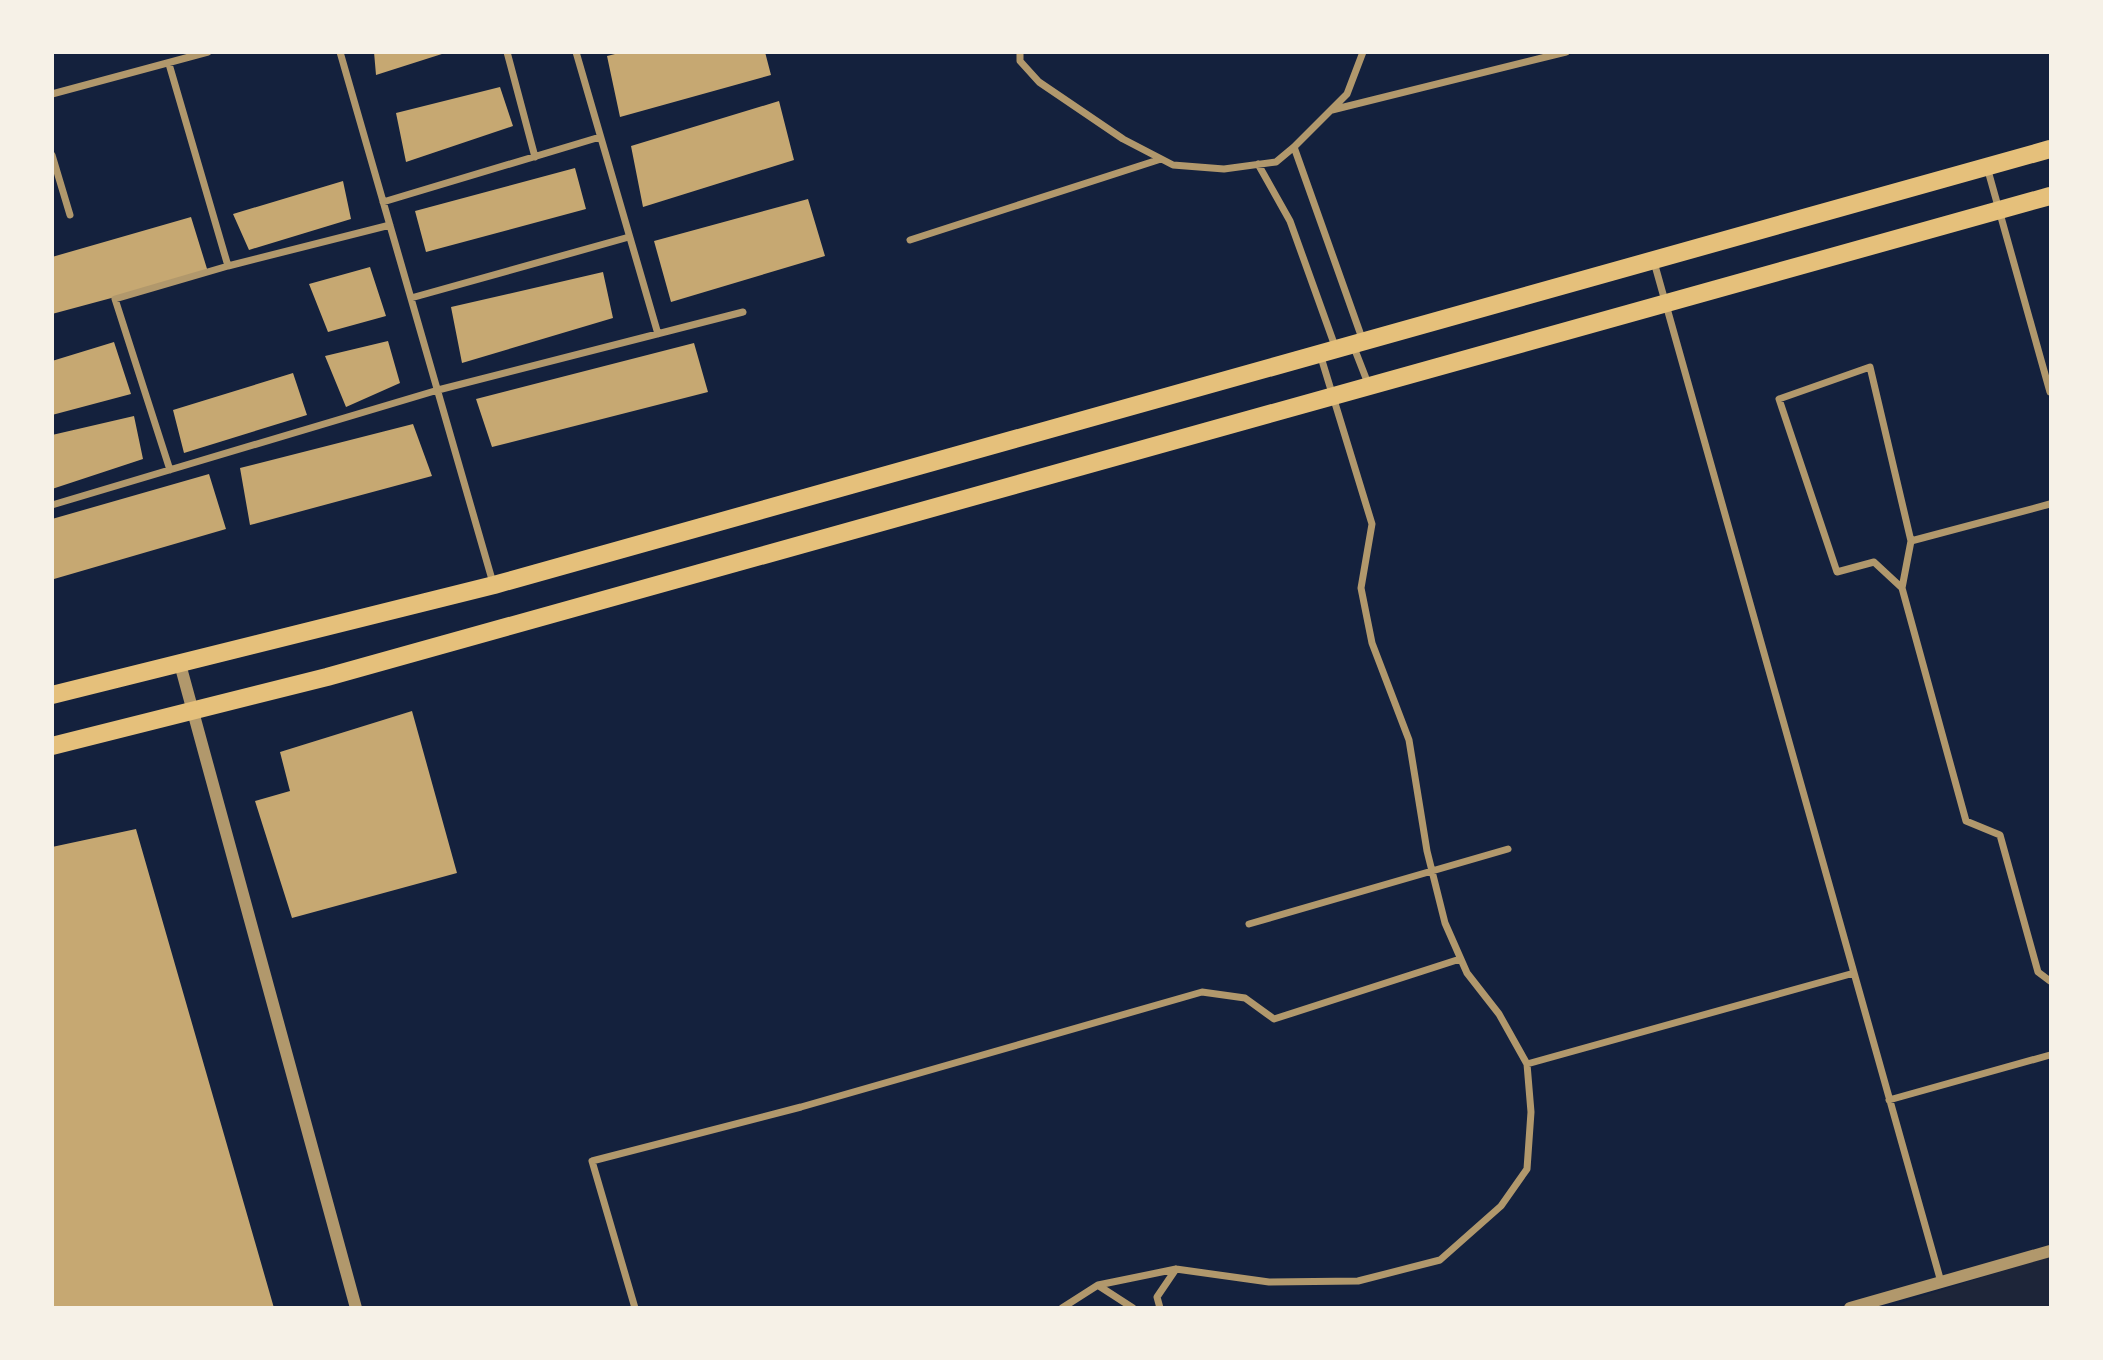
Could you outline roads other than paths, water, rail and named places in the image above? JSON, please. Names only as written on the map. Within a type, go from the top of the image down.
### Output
[{"type":"main road","points":[[52,695],[494,585],[2050,149]]},
{"type":"main road","points":[[52,746],[327,677],[2050,196]]},
{"type":"street","points":[[52,94],[208,52]]},
{"type":"street","points":[[341,52],[494,585]]},
{"type":"street","points":[[507,52],[535,157]]},
{"type":"street","points":[[576,52],[658,334]]},
{"type":"street","points":[[1020,52],[1020,61],[1039,82],[1122,139],[1173,165],[1224,169],[1276,162],[1294,147],[1347,93],[1363,52]]},
{"type":"street","points":[[1331,110],[1566,52]]},
{"type":"street","points":[[169,64],[228,266]]},
{"type":"street","points":[[383,202],[600,137]]},
{"type":"street","points":[[1062,1307],[1098,1285],[1175,1269],[1269,1282],[1357,1281],[1440,1260],[1501,1206],[1527,1169],[1531,1112],[1527,1063],[1499,1014],[1467,973],[1445,923],[1432,871],[1409,740],[1372,643],[1361,589],[1372,524],[1332,397],[1343,347],[1294,147]]},
{"type":"street","points":[[52,155],[70,215]]},
{"type":"street","points":[[910,240],[1161,159]]},
{"type":"street","points":[[1258,164],[1290,221],[1343,347],[1369,386]]},
{"type":"street","points":[[1987,167],[2050,392]]},
{"type":"street","points":[[170,470],[115,299],[228,266],[390,225]]},
{"type":"street","points":[[411,298],[629,237]]},
{"type":"street","points":[[1654,260],[1941,1282]]},
{"type":"street","points":[[52,505],[438,390],[743,312]]},
{"type":"street","points":[[1902,587],[1874,562],[1837,572],[1779,398],[1870,367],[1911,541],[1902,587],[1966,821],[2000,835],[2038,972],[2050,981]]},
{"type":"street","points":[[1911,541],[2050,504]]},
{"type":"street","points":[[180,664],[356,1307]]},
{"type":"street","points":[[1249,924],[1508,849]]},
{"type":"street","points":[[635,1307],[592,1161],[801,1107],[1202,992],[1245,998],[1274,1019],[1460,959]]},
{"type":"street","points":[[1527,1063],[1854,974]]},
{"type":"street","points":[[1889,1100],[2050,1055]]},
{"type":"street","points":[[1850,1307],[2050,1251]]},
{"type":"street","points":[[1160,1307],[1157,1297],[1175,1269]]},
{"type":"street","points":[[1098,1285],[1133,1307]]}]
